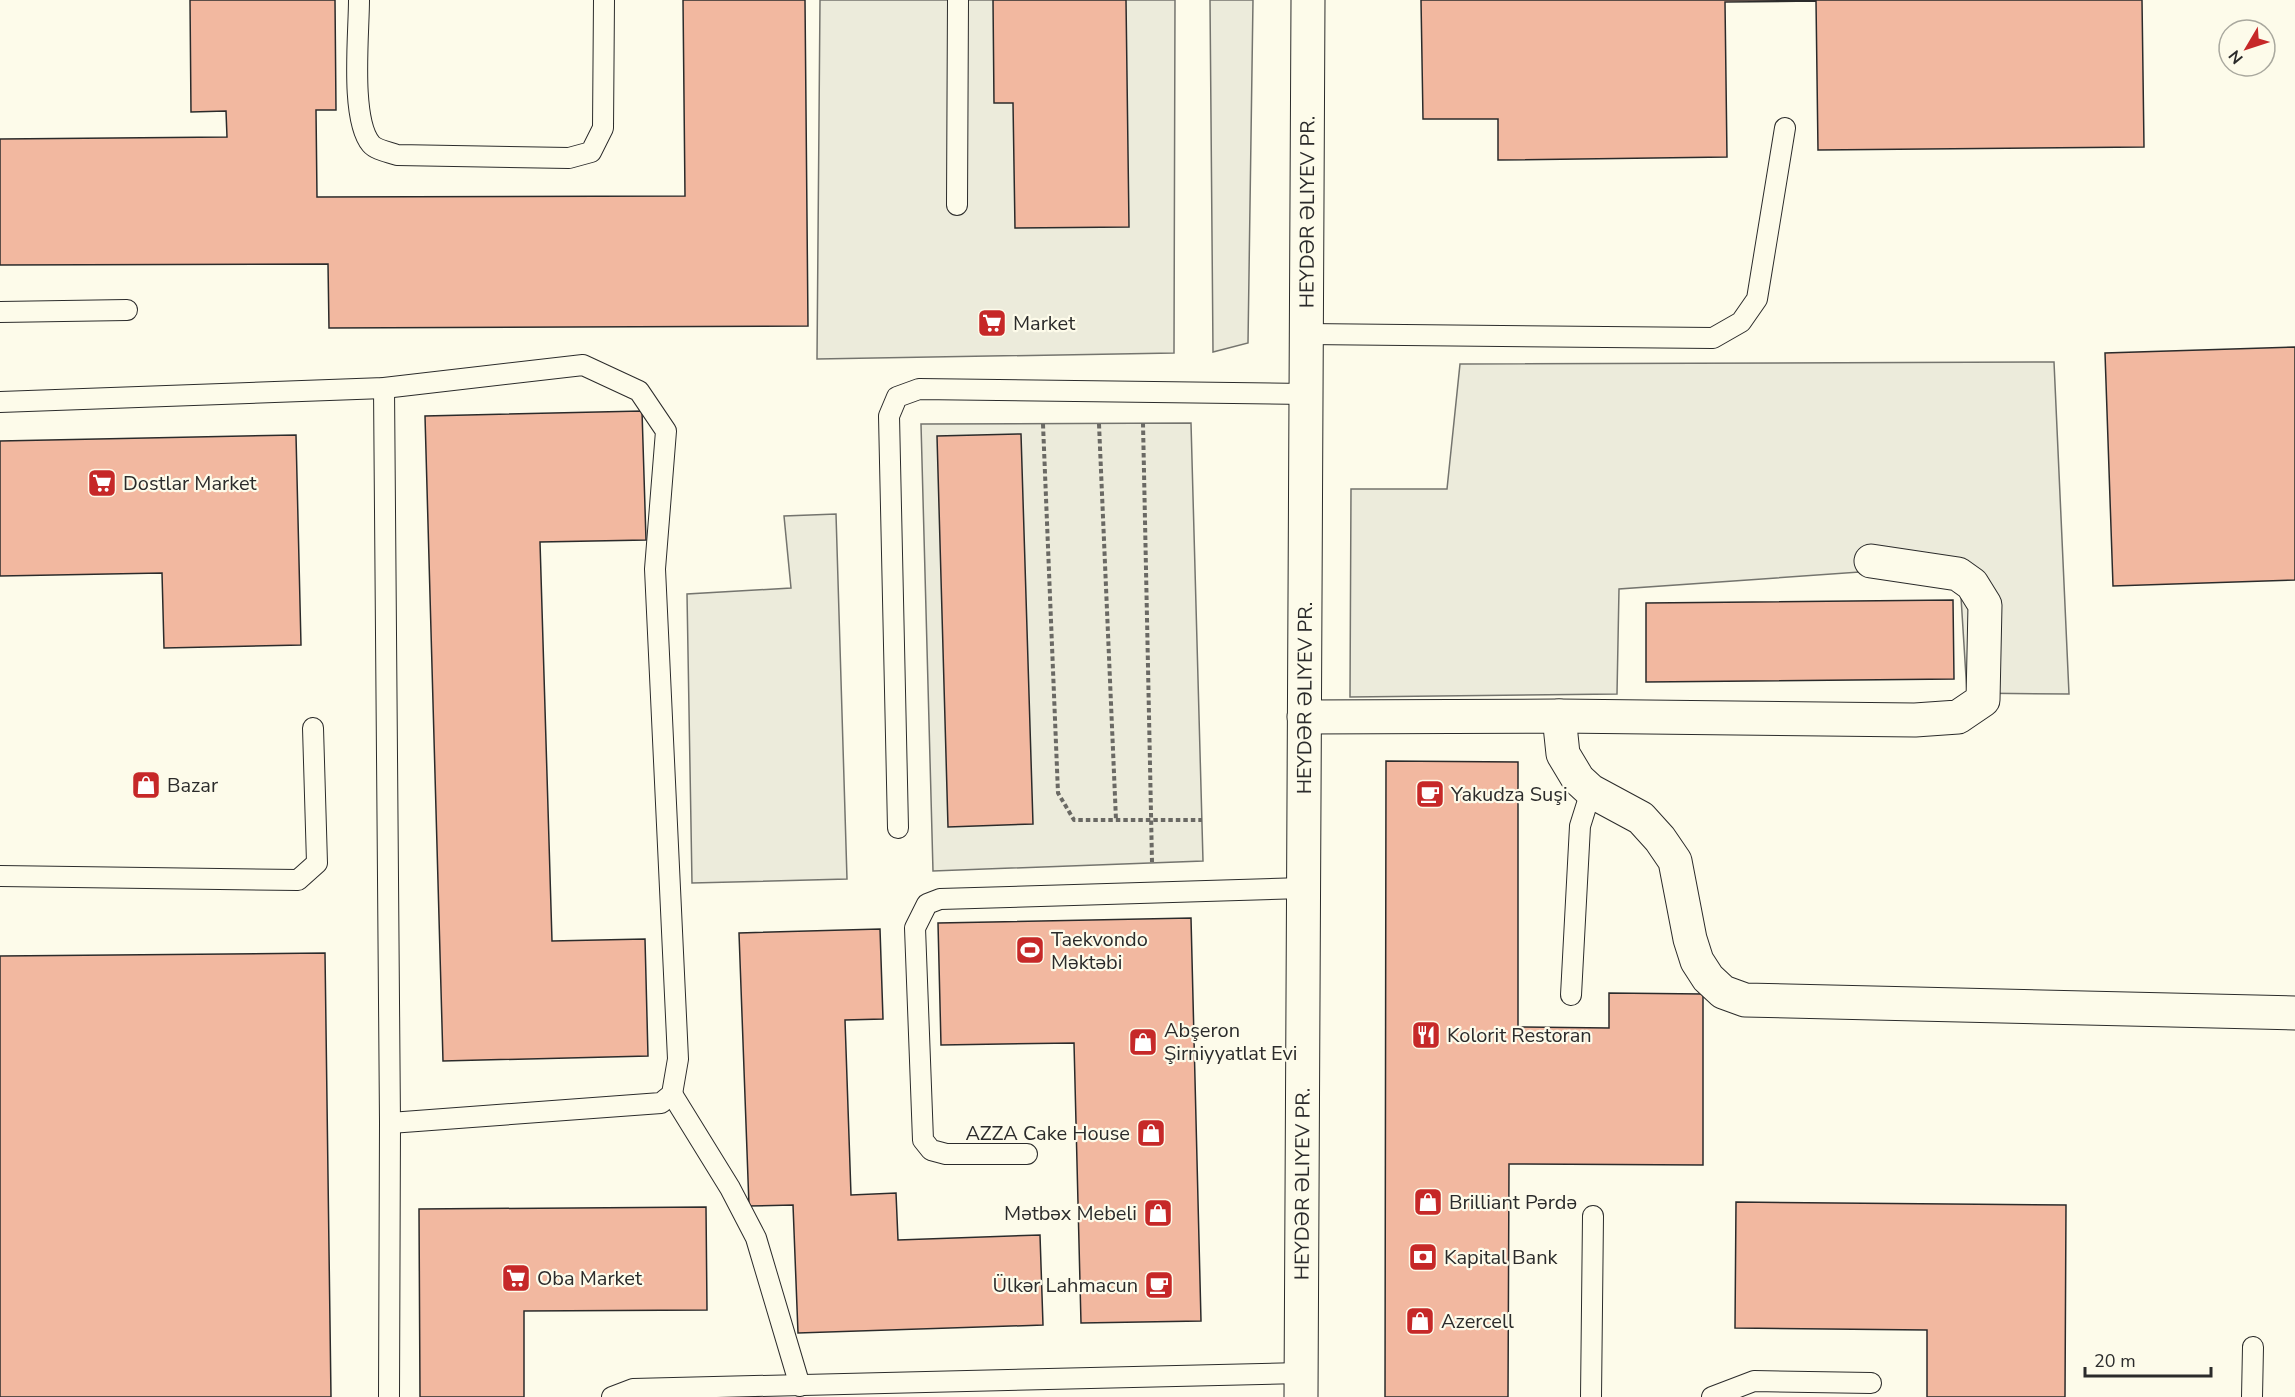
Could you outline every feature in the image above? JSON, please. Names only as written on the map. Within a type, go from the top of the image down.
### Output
[{"type":"street","name":"HEYDƏR ƏLIYEV PR.","points":[[1301,1385],[1308,0]]},
{"type":"street","points":[[1304,717],[1559,716],[1915,720],[1958,717],[1983,700],[1985,605],[1972,584],[1958,574],[1870,561]]},
{"type":"street","points":[[1559,716],[1563,754],[1578,779],[1591,791],[1641,818],[1660,839],[1675,861],[1696,961],[1708,978],[1723,992],[1745,1000],[2295,1013]]},
{"type":"lane","points":[[359,0],[358,103],[363,130],[372,146],[397,155],[569,158],[591,152],[603,128],[604,0]]},
{"type":"lane","points":[[957,205],[958,0]]},
{"type":"lane","points":[[1307,334],[1713,338],[1742,322],[1757,298],[1785,128]]},
{"type":"lane","points":[[0,312],[127,310]]},
{"type":"lane","points":[[0,402],[384,388],[583,365],[639,391],[666,431],[655,569],[678,1059],[672,1094],[661,1103],[390,1123]]},
{"type":"lane","points":[[384,388],[390,1123],[389,1397]]},
{"type":"lane","points":[[898,828],[889,416],[897,397],[919,389],[1306,394]]},
{"type":"lane","points":[[0,876],[298,880],[317,863],[313,728]]},
{"type":"lane","points":[[1571,995],[1581,826],[1591,791]]},
{"type":"lane","points":[[1027,1154],[946,1154],[931,1150],[923,1140],[915,928],[927,904],[940,899],[1303,888]]},
{"type":"lane","points":[[672,1094],[730,1188],[756,1238],[800,1386]]},
{"type":"lane","points":[[1591,1397],[1593,1216]]},
{"type":"lane","points":[[2252,1397],[2253,1347]]},
{"type":"lane","points":[[1712,1397],[1754,1380],[1871,1383]]},
{"type":"lane","points":[[612,1397],[633,1389],[800,1386],[1301,1385]]},
{"type":"path","points":[[1143,423],[1152,863]]},
{"type":"path","points":[[1043,424],[1058,793],[1074,820],[1202,820]]},
{"type":"path","points":[[1099,424],[1116,820]]},
{"type":"shaded area","points":[[820,0],[1175,0],[1174,353],[817,359]]},
{"type":"shaded area","points":[[1210,0],[1253,0],[1248,343],[1213,352]]},
{"type":"shaded area","points":[[2054,362],[2069,694],[1967,693],[1959,565],[1619,589],[1617,694],[1350,697],[1351,489],[1447,489],[1460,364]]},
{"type":"shaded area","points":[[1191,423],[1203,861],[933,871],[921,424]]},
{"type":"shaded area","points":[[836,514],[847,879],[692,883],[687,594],[791,588],[784,516]]},
{"type":"building","points":[[190,0],[335,0],[336,110],[316,110],[317,197],[685,196],[683,0],[805,0],[808,326],[329,328],[328,264],[0,265],[0,139],[227,137],[226,111],[191,112]]},
{"type":"building","points":[[993,0],[1126,0],[1129,227],[1015,228],[1013,103],[994,103]]},
{"type":"building","points":[[1421,0],[2142,0],[2144,147],[1818,150],[1816,1],[1725,2],[1727,157],[1498,160],[1498,119],[1423,119]]},
{"type":"building","points":[[2295,347],[2295,580],[2113,586],[2105,353]]},
{"type":"building","points":[[642,411],[646,540],[540,542],[552,941],[645,939],[648,1056],[443,1061],[425,416]]},
{"type":"building","points":[[1021,434],[1033,824],[948,827],[937,436]]},
{"type":"building","points":[[296,435],[301,645],[164,648],[162,573],[0,576],[0,441]]},
{"type":"building","points":[[1953,600],[1954,679],[1646,682],[1646,603]]},
{"type":"building","points":[[1386,761],[1518,762],[1518,1027],[1609,1028],[1609,993],[1703,994],[1703,1165],[1509,1164],[1508,1397],[1385,1397]]},
{"type":"building","points":[[1191,918],[1201,1321],[1081,1323],[1074,1043],[941,1045],[938,923]]},
{"type":"building","points":[[880,929],[883,1019],[845,1020],[851,1195],[896,1193],[898,1240],[1040,1235],[1043,1325],[798,1333],[793,1205],[749,1206],[739,933]]},
{"type":"building","points":[[325,953],[331,1397],[0,1397],[0,956]]},
{"type":"building","points":[[1736,1202],[2066,1205],[2065,1397],[1927,1397],[1927,1330],[1735,1328]]},
{"type":"building","points":[[706,1207],[707,1310],[524,1311],[524,1397],[420,1397],[419,1209]]},
{"type":"place","name":"Market","points":[[992,323]]},
{"type":"place","name":"Dostlar Market","points":[[102,483]]},
{"type":"place","name":"Bazar","points":[[146,785]]},
{"type":"place","name":"Yakudza Suşi","points":[[1430,794]]},
{"type":"place","name":"Taekvondo Məktəbi","points":[[1030,950]]},
{"type":"place","name":"Kolorit Restoran","points":[[1426,1035]]},
{"type":"place","name":"Abşeron Şirniyyatlat Evi","points":[[1143,1042]]},
{"type":"place","name":"AZZA Cake House","points":[[1151,1133]]},
{"type":"place","name":"Brilliant Pərdə","points":[[1428,1202]]},
{"type":"place","name":"Mətbəx Mebeli","points":[[1158,1213]]},
{"type":"place","name":"Kapital Bank","points":[[1423,1257]]},
{"type":"place","name":"Oba Market","points":[[516,1278]]},
{"type":"place","name":"Ülkər Lahmacun","points":[[1159,1285]]},
{"type":"place","name":"Azercell","points":[[1420,1321]]}]
